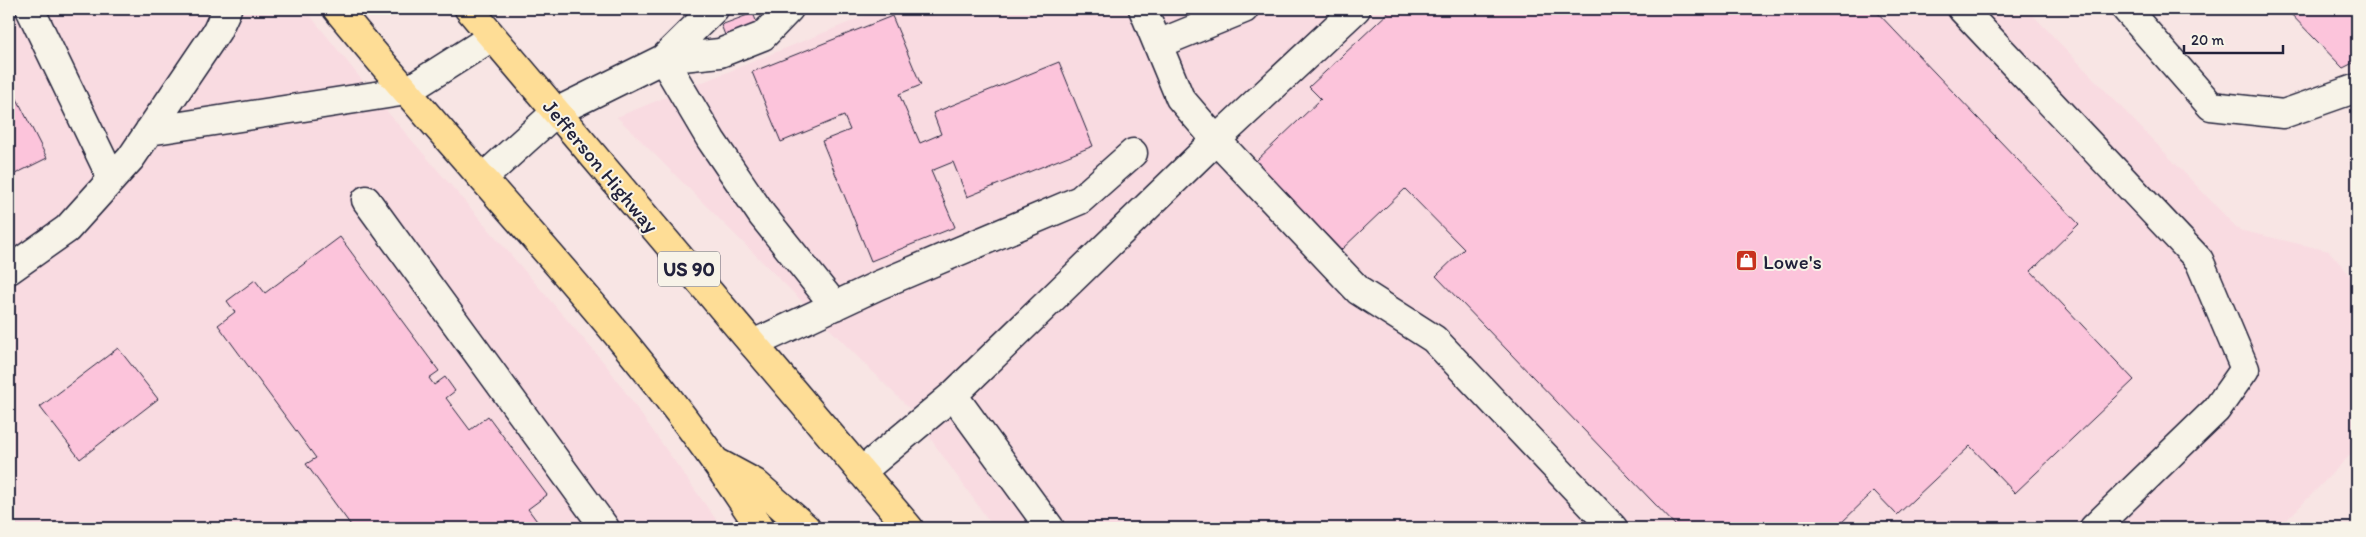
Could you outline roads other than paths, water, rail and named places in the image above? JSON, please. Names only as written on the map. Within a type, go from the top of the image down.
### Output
[{"type":"main road","points":[[337,9],[631,351],[713,460],[753,527]]},
{"type":"main road","name":"Jefferson Highway","points":[[469,9],[909,528]]},
{"type":"main road","points":[[713,460],[755,483],[806,528]]},
{"type":"lane","points":[[30,9],[112,179]]},
{"type":"lane","points":[[9,270],[67,229],[130,158],[217,31],[227,9]]},
{"type":"lane","points":[[483,178],[556,112],[663,59],[714,9]]},
{"type":"lane","points":[[663,59],[720,53],[763,36],[789,9]]},
{"type":"lane","points":[[1143,9],[1180,98],[1216,140],[1359,292],[1434,339],[1613,528]]},
{"type":"lane","points":[[1158,44],[1244,9]]},
{"type":"lane","points":[[861,472],[953,395],[1216,140],[1356,9]]},
{"type":"lane","points":[[1962,9],[2199,260],[2245,369],[2216,410],[2094,528]]},
{"type":"lane","points":[[2126,9],[2211,106],[2283,114],[2357,88]]},
{"type":"lane","points":[[149,131],[407,91],[492,37]]},
{"type":"lane","points":[[663,59],[711,140],[762,215],[835,306]]},
{"type":"lane","points":[[753,344],[879,285],[1080,200],[1134,153]]},
{"type":"lane","points":[[366,200],[605,528]]},
{"type":"lane","points":[[953,395],[1050,528]]},
{"type":"place","name":"Lowe's","points":[[1747,261]]}]
